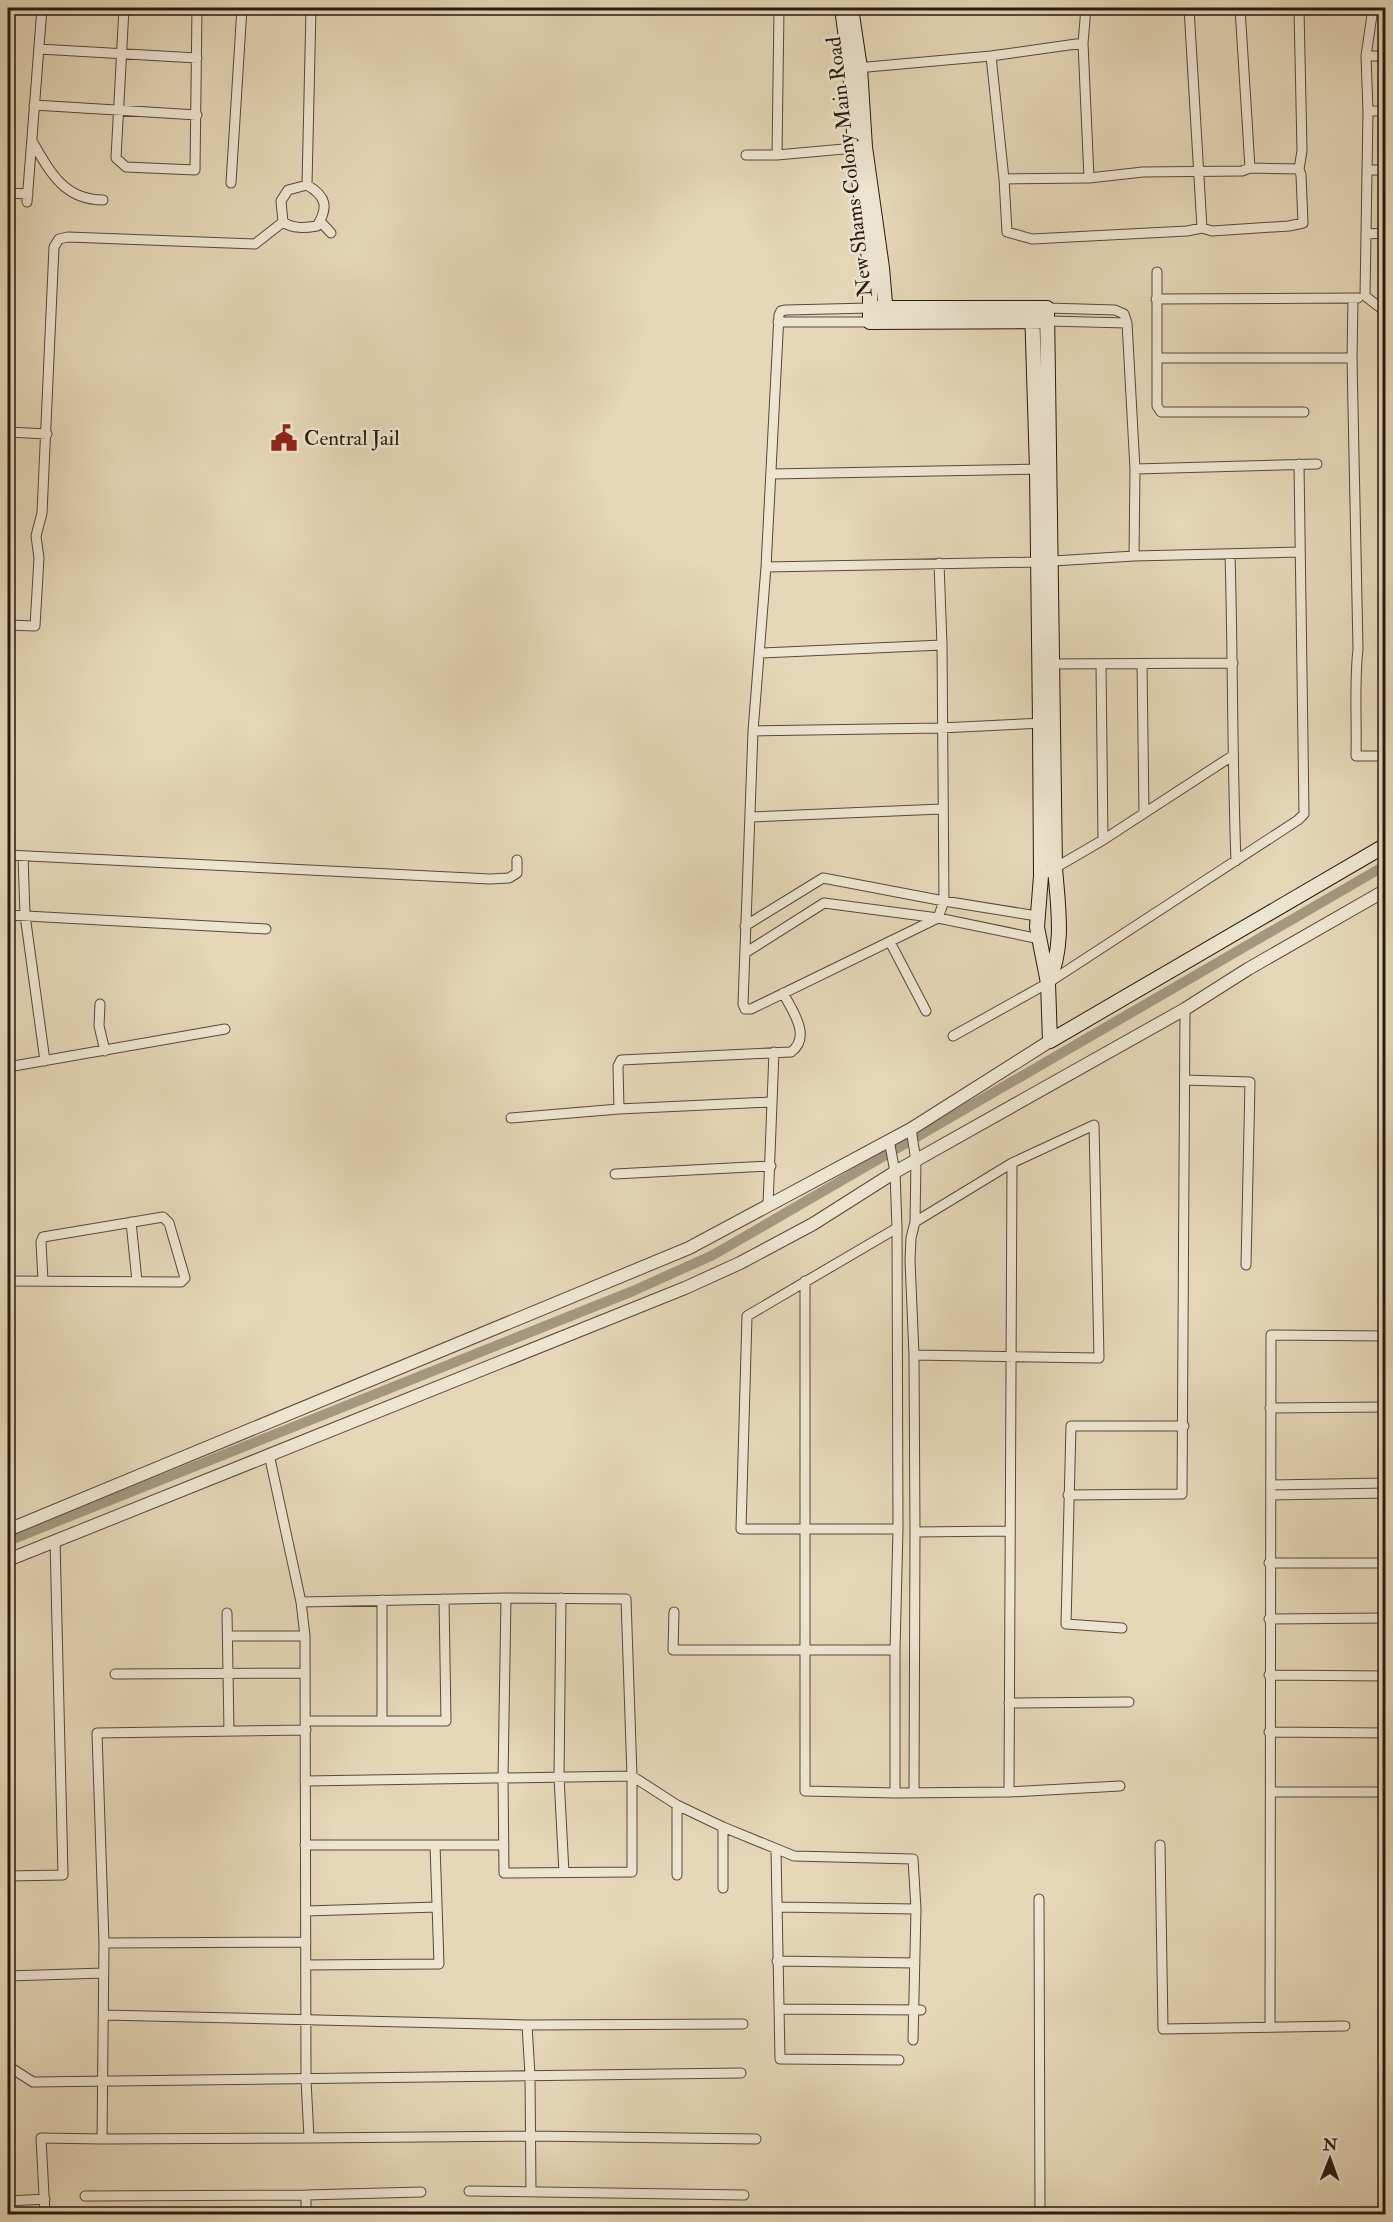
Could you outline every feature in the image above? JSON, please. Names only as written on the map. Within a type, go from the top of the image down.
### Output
[{"type":"main road","name":"New Shams Colony Main Road","points":[[842,8],[855,68],[855,148],[870,267],[870,315]]},
{"type":"main road","name":"New Shams Colony Main Road","points":[[851,8],[855,68],[886,322]]},
{"type":"main road","points":[[870,315],[886,308],[1032,315]]},
{"type":"main road","points":[[870,315],[886,322],[1048,314],[1043,469],[1046,722],[1060,926],[1056,959],[1048,983]]},
{"type":"main road","points":[[1032,315],[1043,469]]},
{"type":"main road","points":[[1046,722],[1041,876],[1037,916],[1048,983],[1050,1041],[1386,845]]},
{"type":"street","points":[[8,193],[27,198],[42,8]]},
{"type":"street","points":[[124,8],[116,158],[126,167],[195,170],[197,8]]},
{"type":"street","points":[[231,183],[242,8]]},
{"type":"street","points":[[307,185],[311,8]]},
{"type":"street","points":[[777,155],[779,8]]},
{"type":"street","points":[[1086,8],[1083,43],[1089,178]]},
{"type":"street","points":[[1188,8],[1202,228]]},
{"type":"street","points":[[1240,8],[1250,168]]},
{"type":"street","points":[[991,57],[1004,179],[1007,232],[1032,239],[1186,231],[1202,228],[1212,231],[1289,226],[1303,223],[1299,169],[1302,151],[1299,8]]},
{"type":"street","points":[[1365,296],[1368,111],[1366,56],[1372,8]]},
{"type":"street","points":[[855,68],[991,57],[1083,43]]},
{"type":"street","points":[[39,49],[197,58]]},
{"type":"street","points":[[1366,56],[1386,56]]},
{"type":"street","points":[[34,105],[197,115]]},
{"type":"street","points":[[1368,111],[1386,111]]},
{"type":"street","points":[[32,141],[49,170],[74,195],[86,199],[104,200]]},
{"type":"street","points":[[746,155],[777,155],[855,148]]},
{"type":"street","points":[[1004,179],[1089,178],[1143,172],[1242,171],[1250,168],[1299,169]]},
{"type":"street","points":[[1367,170],[1386,170]]},
{"type":"street","points":[[307,185],[323,198],[325,206],[320,221],[317,226],[288,226],[283,222],[281,201],[288,190],[307,185]]},
{"type":"street","points":[[320,221],[331,232]]},
{"type":"street","points":[[8,625],[35,626],[39,558],[36,536],[42,513],[47,434],[54,247],[59,239],[68,237],[255,244],[283,222]]},
{"type":"street","points":[[1366,234],[1386,234]]},
{"type":"street","points":[[1157,272],[1157,406],[1161,412],[1304,411]]},
{"type":"street","points":[[1156,299],[1353,299],[1365,296]]},
{"type":"street","points":[[1365,296],[1386,312]]},
{"type":"street","points":[[1353,299],[1352,358],[1358,649],[1355,673],[1356,756],[1386,756]]},
{"type":"street","points":[[870,315],[786,310],[781,311],[778,322],[766,567],[753,731],[742,1004],[744,1008],[751,1009],[938,918],[944,901],[939,563]]},
{"type":"street","points":[[1048,314],[1115,310],[1124,314],[1127,323],[1135,469],[1134,555]]},
{"type":"street","points":[[778,322],[870,315]]},
{"type":"street","points":[[1158,358],[1352,358]]},
{"type":"street","points":[[8,432],[47,434]]},
{"type":"street","points":[[953,1036],[1048,983],[1304,814],[1299,464]]},
{"type":"street","points":[[1135,469],[1317,464]]},
{"type":"street","points":[[771,474],[1043,469]]},
{"type":"street","points":[[766,567],[1299,552]]},
{"type":"street","points":[[1230,554],[1233,663],[1232,756],[1236,861]]},
{"type":"street","points":[[760,653],[942,645]]},
{"type":"street","points":[[1045,664],[1233,663]]},
{"type":"street","points":[[1142,664],[1144,813]]},
{"type":"street","points":[[1101,665],[1103,840]]},
{"type":"street","points":[[753,731],[942,728],[1046,722]]},
{"type":"street","points":[[1041,876],[1103,840],[1232,756]]},
{"type":"street","points":[[751,817],[942,809]]},
{"type":"street","points":[[8,855],[490,879],[509,878],[517,873],[517,860]]},
{"type":"street","points":[[23,856],[25,915],[45,1061]]},
{"type":"street","points":[[745,926],[823,878],[1037,916]]},
{"type":"street","points":[[8,1560],[685,1288],[740,1263],[813,1224],[894,1169],[1185,1009],[1248,969],[1386,890]]},
{"type":"street","points":[[745,953],[824,903],[938,918],[1040,939]]},
{"type":"street","points":[[8,915],[266,929]]},
{"type":"street","points":[[890,942],[927,1011]]},
{"type":"street","points":[[619,1109],[618,1066],[621,1060],[791,1052],[797,1048],[802,1036],[796,1017],[783,993]]},
{"type":"street","points":[[100,1004],[99,1026],[105,1051]]},
{"type":"street","points":[[1068,1495],[1182,1494],[1185,1009]]},
{"type":"street","points":[[8,1067],[225,1029]]},
{"type":"street","points":[[8,1530],[679,1252],[890,1142],[912,1133],[1050,1041]]},
{"type":"street","points":[[768,1205],[774,1052]]},
{"type":"street","points":[[1185,1080],[1250,1082],[1246,1265]]},
{"type":"street","points":[[511,1118],[619,1109],[771,1102]]},
{"type":"street","points":[[914,1355],[1099,1358],[1094,1125],[1012,1162],[915,1222]]},
{"type":"street","points":[[912,1133],[916,1157],[915,1222],[911,1238],[910,1260],[914,1355],[914,1793]]},
{"type":"street","points":[[890,1142],[897,1228],[898,1529],[894,1650],[894,1793]]},
{"type":"street","points":[[1009,1792],[1012,1162]]},
{"type":"street","points":[[615,1174],[771,1166]]},
{"type":"street","points":[[8,1281],[181,1282],[185,1278],[166,1219],[160,1217],[43,1237],[40,1242],[43,1281]]},
{"type":"street","points":[[131,1222],[137,1281]]},
{"type":"street","points":[[897,1228],[747,1316],[741,1529],[898,1529]]},
{"type":"street","points":[[805,1281],[805,1791],[1009,1792],[1120,1786]]},
{"type":"street","points":[[1270,2027],[1271,1335],[1386,1336]]},
{"type":"street","points":[[1270,1408],[1386,1407]]},
{"type":"street","points":[[1122,1628],[1066,1624],[1071,1426],[1184,1426]]},
{"type":"street","points":[[269,1454],[301,1602],[305,1636],[306,2080],[309,2138]]},
{"type":"street","points":[[1271,1490],[1386,1483]]},
{"type":"street","points":[[1271,1490],[1386,1493]]},
{"type":"street","points":[[915,1532],[1010,1531]]},
{"type":"street","points":[[8,1876],[63,1875],[54,1540]]},
{"type":"street","points":[[1269,1563],[1386,1563]]},
{"type":"street","points":[[301,1602],[506,1598],[626,1599],[632,1776],[632,1872],[504,1873],[506,1598]]},
{"type":"street","points":[[561,1598],[559,1777],[564,1873]]},
{"type":"street","points":[[102,2139],[104,1943],[97,1733],[230,1731],[382,1721],[446,1721],[444,1599]]},
{"type":"street","points":[[382,1600],[382,1721]]},
{"type":"street","points":[[674,1612],[674,1650],[894,1650]]},
{"type":"street","points":[[227,1613],[230,1731]]},
{"type":"street","points":[[1269,1618],[1386,1618]]},
{"type":"street","points":[[228,1636],[305,1636]]},
{"type":"street","points":[[115,1674],[305,1673]]},
{"type":"street","points":[[1269,1675],[1386,1676]]},
{"type":"street","points":[[1009,1704],[1129,1702]]},
{"type":"street","points":[[1269,1732],[1386,1733]]},
{"type":"street","points":[[305,1781],[632,1776],[677,1804],[723,1827],[794,1856],[914,1858],[917,2010],[913,2040]]},
{"type":"street","points":[[1271,1792],[1386,1792]]},
{"type":"street","points":[[677,1804],[677,1875]]},
{"type":"street","points":[[723,1827],[723,1888]]},
{"type":"street","points":[[306,1845],[504,1845]]},
{"type":"street","points":[[306,1965],[439,1964],[435,1845]]},
{"type":"street","points":[[1160,1845],[1163,2029],[1345,2026]]},
{"type":"street","points":[[776,1850],[780,2059],[899,2060]]},
{"type":"street","points":[[1039,1899],[1040,2214]]},
{"type":"street","points":[[306,1911],[437,1907]]},
{"type":"street","points":[[777,1907],[916,1909]]},
{"type":"street","points":[[104,1943],[306,1942]]},
{"type":"street","points":[[777,1961],[915,1963]]},
{"type":"street","points":[[8,1976],[104,1974]]},
{"type":"street","points":[[778,2009],[917,2010]]},
{"type":"street","points":[[104,2014],[527,2025],[743,2024]]},
{"type":"street","points":[[527,2025],[530,2075],[531,2192]]},
{"type":"street","points":[[8,2066],[33,2082],[741,2073]]},
{"type":"street","points":[[45,2214],[41,2138],[530,2136],[756,2139]]},
{"type":"street","points":[[469,2191],[744,2195]]},
{"type":"street","points":[[85,2196],[422,2192]]},
{"type":"street","points":[[306,2195],[306,2214]]},
{"type":"street","points":[[8,2201],[45,2199]]},
{"type":"waterway","points":[[8,1541],[633,1291],[713,1255],[1386,865]]},
{"type":"place","name":"Central Jail","points":[[284,438]]}]
